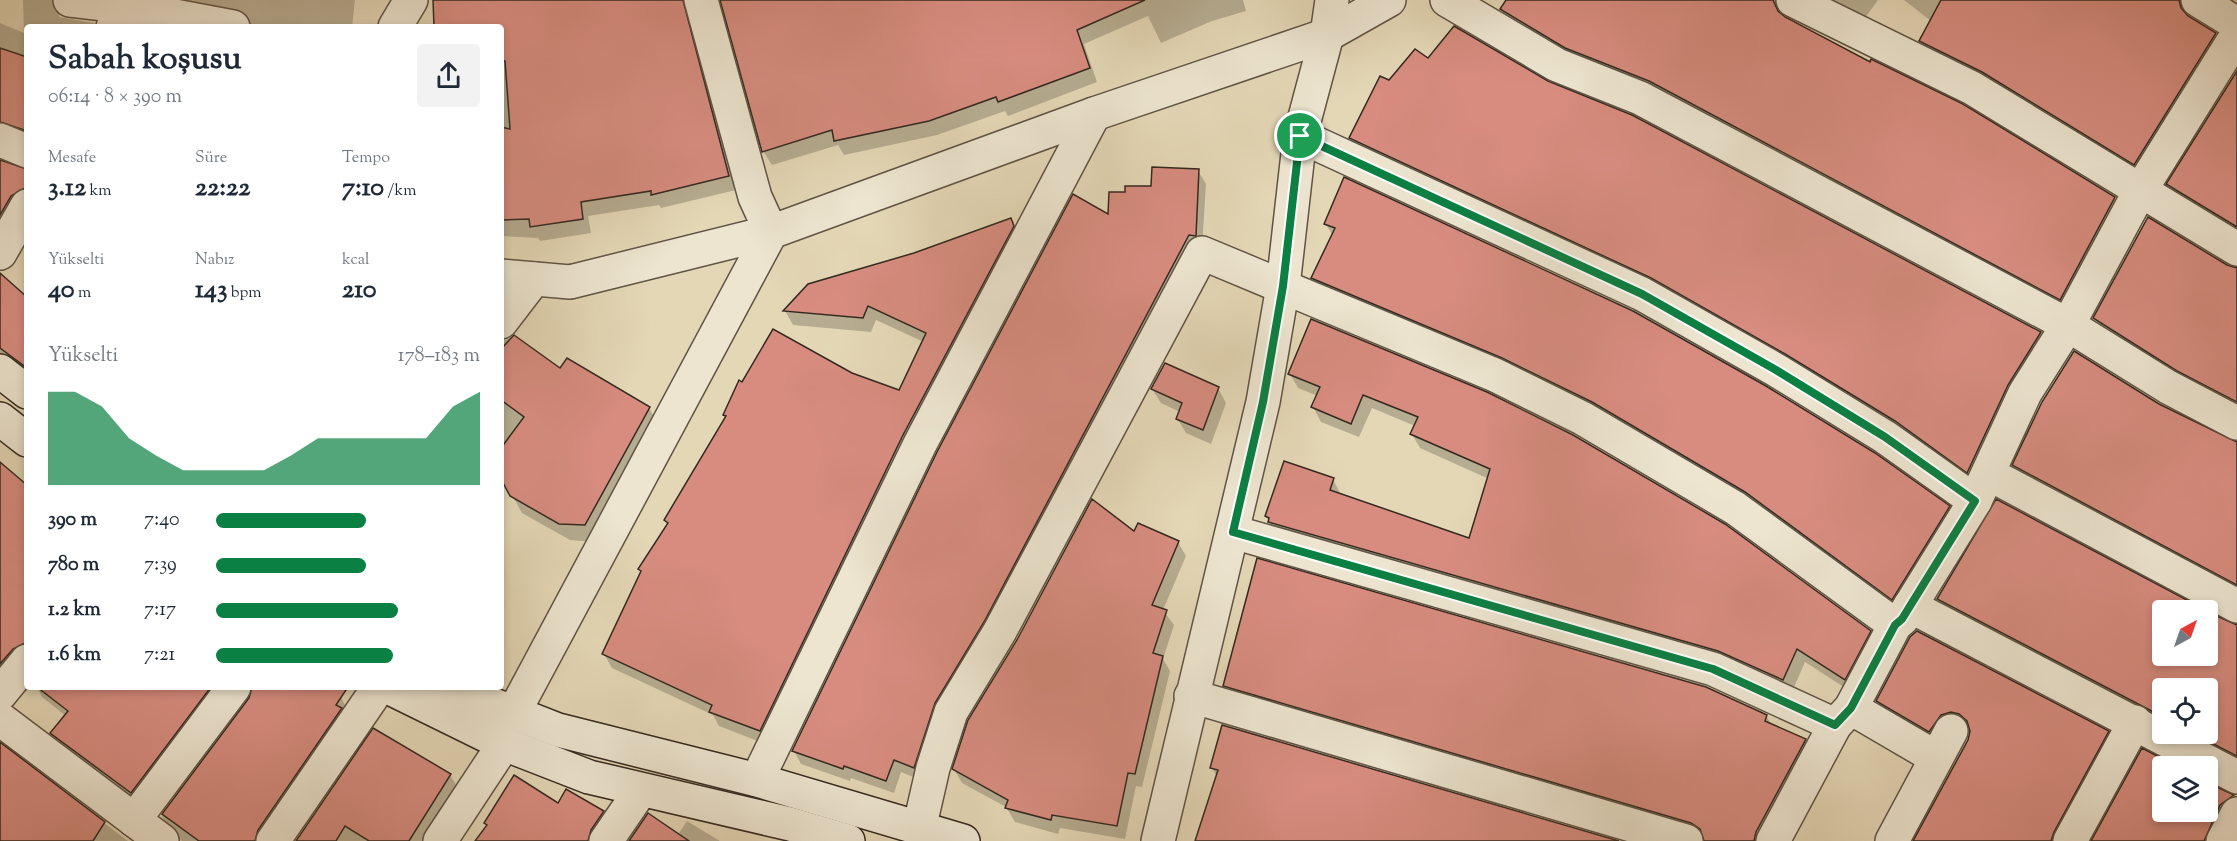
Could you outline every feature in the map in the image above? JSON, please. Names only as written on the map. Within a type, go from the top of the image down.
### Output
[{"type":"street","points":[[70,0],[117,17],[199,24]]},
{"type":"street","points":[[397,24],[411,0]]},
{"type":"street","points":[[701,0],[755,197],[771,232]]},
{"type":"street","points":[[1158,841],[1263,402],[1283,286],[1300,136],[1327,35],[1332,0]]},
{"type":"street","points":[[504,276],[570,282],[771,232],[1094,114],[1327,35],[1389,0]]},
{"type":"street","points":[[1447,0],[1557,65],[1640,98],[2068,325],[2168,387],[2237,423]]},
{"type":"street","points":[[1793,0],[1972,88],[2237,249]]},
{"type":"street","points":[[2198,0],[2237,24]]},
{"type":"street","points":[[1773,841],[1843,716],[1982,488],[2025,393],[2068,325],[2140,191],[2237,35]]},
{"type":"street","points":[[757,780],[920,444],[1094,114]]},
{"type":"street","points":[[1300,136],[1642,294],[1776,370],[1885,437],[1982,488],[2237,606]]},
{"type":"street","points":[[0,140],[24,150]]},
{"type":"street","points":[[0,253],[24,211]]},
{"type":"street","points":[[441,841],[508,729],[771,232]]},
{"type":"street","points":[[919,829],[933,768],[951,712],[1000,631],[1202,253],[1495,375],[1582,418],[1736,508],[1903,616],[2135,722],[2237,777]]},
{"type":"street","points":[[504,318],[534,279]]},
{"type":"street","points":[[0,371],[24,390]]},
{"type":"street","points":[[1233,532],[1713,669],[1843,716],[1943,744],[1892,841]]},
{"type":"street","points":[[0,694],[24,665]]},
{"type":"street","points":[[134,820],[232,690]]},
{"type":"street","points":[[273,841],[377,690]]},
{"type":"street","points":[[397,690],[508,729],[558,730],[757,780],[963,841]]},
{"type":"street","points":[[452,690],[508,729],[589,777],[790,824],[848,841]]},
{"type":"street","points":[[1191,696],[1686,841]]},
{"type":"street","points":[[0,719],[162,841]]},
{"type":"street","points":[[2070,841],[2135,722]]},
{"type":"street","points":[[606,841],[641,790]]},
{"type":"street","points":[[2223,841],[2237,814]]},
{"type":"building","points":[[433,0],[683,0],[729,176],[651,195],[651,191],[581,202],[583,219],[530,227],[529,219],[504,220],[504,128],[510,129],[504,61],[504,24],[434,24]]},
{"type":"building","points":[[720,0],[1145,0],[1077,30],[1090,68],[998,102],[996,97],[929,121],[834,141],[832,130],[762,152]]},
{"type":"building","points":[[1506,0],[1773,0],[1778,11],[1785,17],[1870,62],[1871,59],[1963,104],[2115,197],[2060,300],[1649,81],[1565,48],[1500,9]]},
{"type":"building","points":[[1941,0],[2179,0],[2181,8],[2188,16],[2216,33],[2134,165],[1982,72],[1919,41]]},
{"type":"building","points":[[1454,26],[1548,81],[1632,115],[2041,332],[2008,385],[1967,473],[1895,421],[1785,354],[1651,278],[1349,138],[1380,76],[1389,80],[1415,49],[1428,58]]},
{"type":"building","points":[[0,48],[24,56],[24,130],[0,122]]},
{"type":"building","points":[[2237,71],[2237,227],[2166,184]]},
{"type":"building","points":[[0,160],[24,168],[24,189],[11,196],[0,215]]},
{"type":"building","points":[[1152,167],[1199,169],[1196,236],[1189,235],[984,622],[935,703],[914,768],[894,760],[886,781],[792,751],[937,452],[1073,194],[1108,214],[1109,192],[1125,192],[1125,186],[1151,186]]},
{"type":"building","points":[[1344,177],[1633,311],[1766,386],[1875,453],[1950,506],[1892,600],[1745,492],[1592,402],[1502,358],[1311,278],[1335,228],[1324,224]]},
{"type":"building","points":[[2148,217],[2227,265],[2237,268],[2237,402],[2177,371],[2093,318]]},
{"type":"building","points":[[1011,218],[1014,226],[903,435],[760,731],[709,712],[712,705],[602,654],[641,571],[638,569],[668,523],[664,520],[726,416],[723,415],[739,380],[742,382],[773,329],[852,373],[899,390],[926,333],[868,306],[863,318],[783,311],[808,284],[914,253]]},
{"type":"building","points":[[0,273],[24,294],[24,366],[0,348]]},
{"type":"building","points":[[1311,319],[1487,392],[1573,435],[1725,524],[1871,631],[1845,680],[1797,649],[1783,680],[1718,651],[1268,522],[1269,518],[1265,516],[1284,461],[1334,478],[1330,490],[1469,538],[1490,469],[1410,434],[1418,417],[1363,395],[1351,424],[1311,407],[1320,387],[1288,374]]},
{"type":"building","points":[[514,335],[560,368],[567,358],[650,407],[585,525],[559,524],[510,496],[504,485],[504,444],[524,417],[504,402],[504,346]]},
{"type":"building","points":[[2074,351],[2159,404],[2237,442],[2237,585],[2012,465],[2042,402]]},
{"type":"building","points":[[1165,363],[1219,387],[1203,430],[1176,419],[1182,403],[1151,389]]},
{"type":"building","points":[[0,462],[24,482],[24,644],[13,649],[0,664]]},
{"type":"building","points":[[1092,499],[1134,531],[1138,523],[1179,541],[1152,605],[1167,610],[1153,653],[1163,656],[1135,774],[1128,773],[1117,826],[1052,815],[1051,820],[1005,808],[1008,800],[952,769],[968,720],[1017,640]]},
{"type":"building","points":[[1996,499],[2187,600],[2152,600],[2152,666],[2218,666],[2218,616],[2237,625],[2237,756],[2214,744],[2218,744],[2218,678],[2152,678],[2152,711],[1937,599]]},
{"type":"building","points":[[1257,558],[1706,687],[1767,715],[1765,721],[1806,739],[1756,832],[1754,841],[1704,841],[1700,829],[1691,823],[1223,686]]},
{"type":"building","points":[[1917,631],[2109,731],[2051,841],[1913,841],[1968,740],[1970,731],[1967,721],[1959,714],[1951,712],[1941,715],[1929,732],[1876,701],[1910,637]]},
{"type":"building","points":[[41,690],[209,690],[131,793],[50,733],[68,711]]},
{"type":"building","points":[[251,690],[346,690],[336,705],[342,708],[258,830],[255,841],[199,841],[162,814],[249,698]]},
{"type":"building","points":[[1222,725],[1619,841],[1195,841],[1218,770],[1210,768]]},
{"type":"building","points":[[373,728],[451,774],[409,841],[369,841],[345,826],[336,841],[296,841]]},
{"type":"building","points":[[0,742],[105,822],[93,841],[0,841]]},
{"type":"building","points":[[2142,748],[2157,756],[2152,756],[2152,822],[2212,822],[2204,841],[2091,841]]},
{"type":"building","points":[[514,775],[558,803],[566,789],[604,811],[591,830],[588,841],[475,841],[487,825],[484,823]]},
{"type":"building","points":[[2218,788],[2234,795],[2220,805],[2218,810]]},
{"type":"building","points":[[648,813],[689,841],[629,841]]},
{"type":"route","points":[[1300,136],[1642,294],[1776,370],[1885,437],[1975,501],[1902,619],[1895,625],[1851,708],[1835,725],[1713,669],[1233,532],[1263,402],[1283,286],[1300,136]]}]
